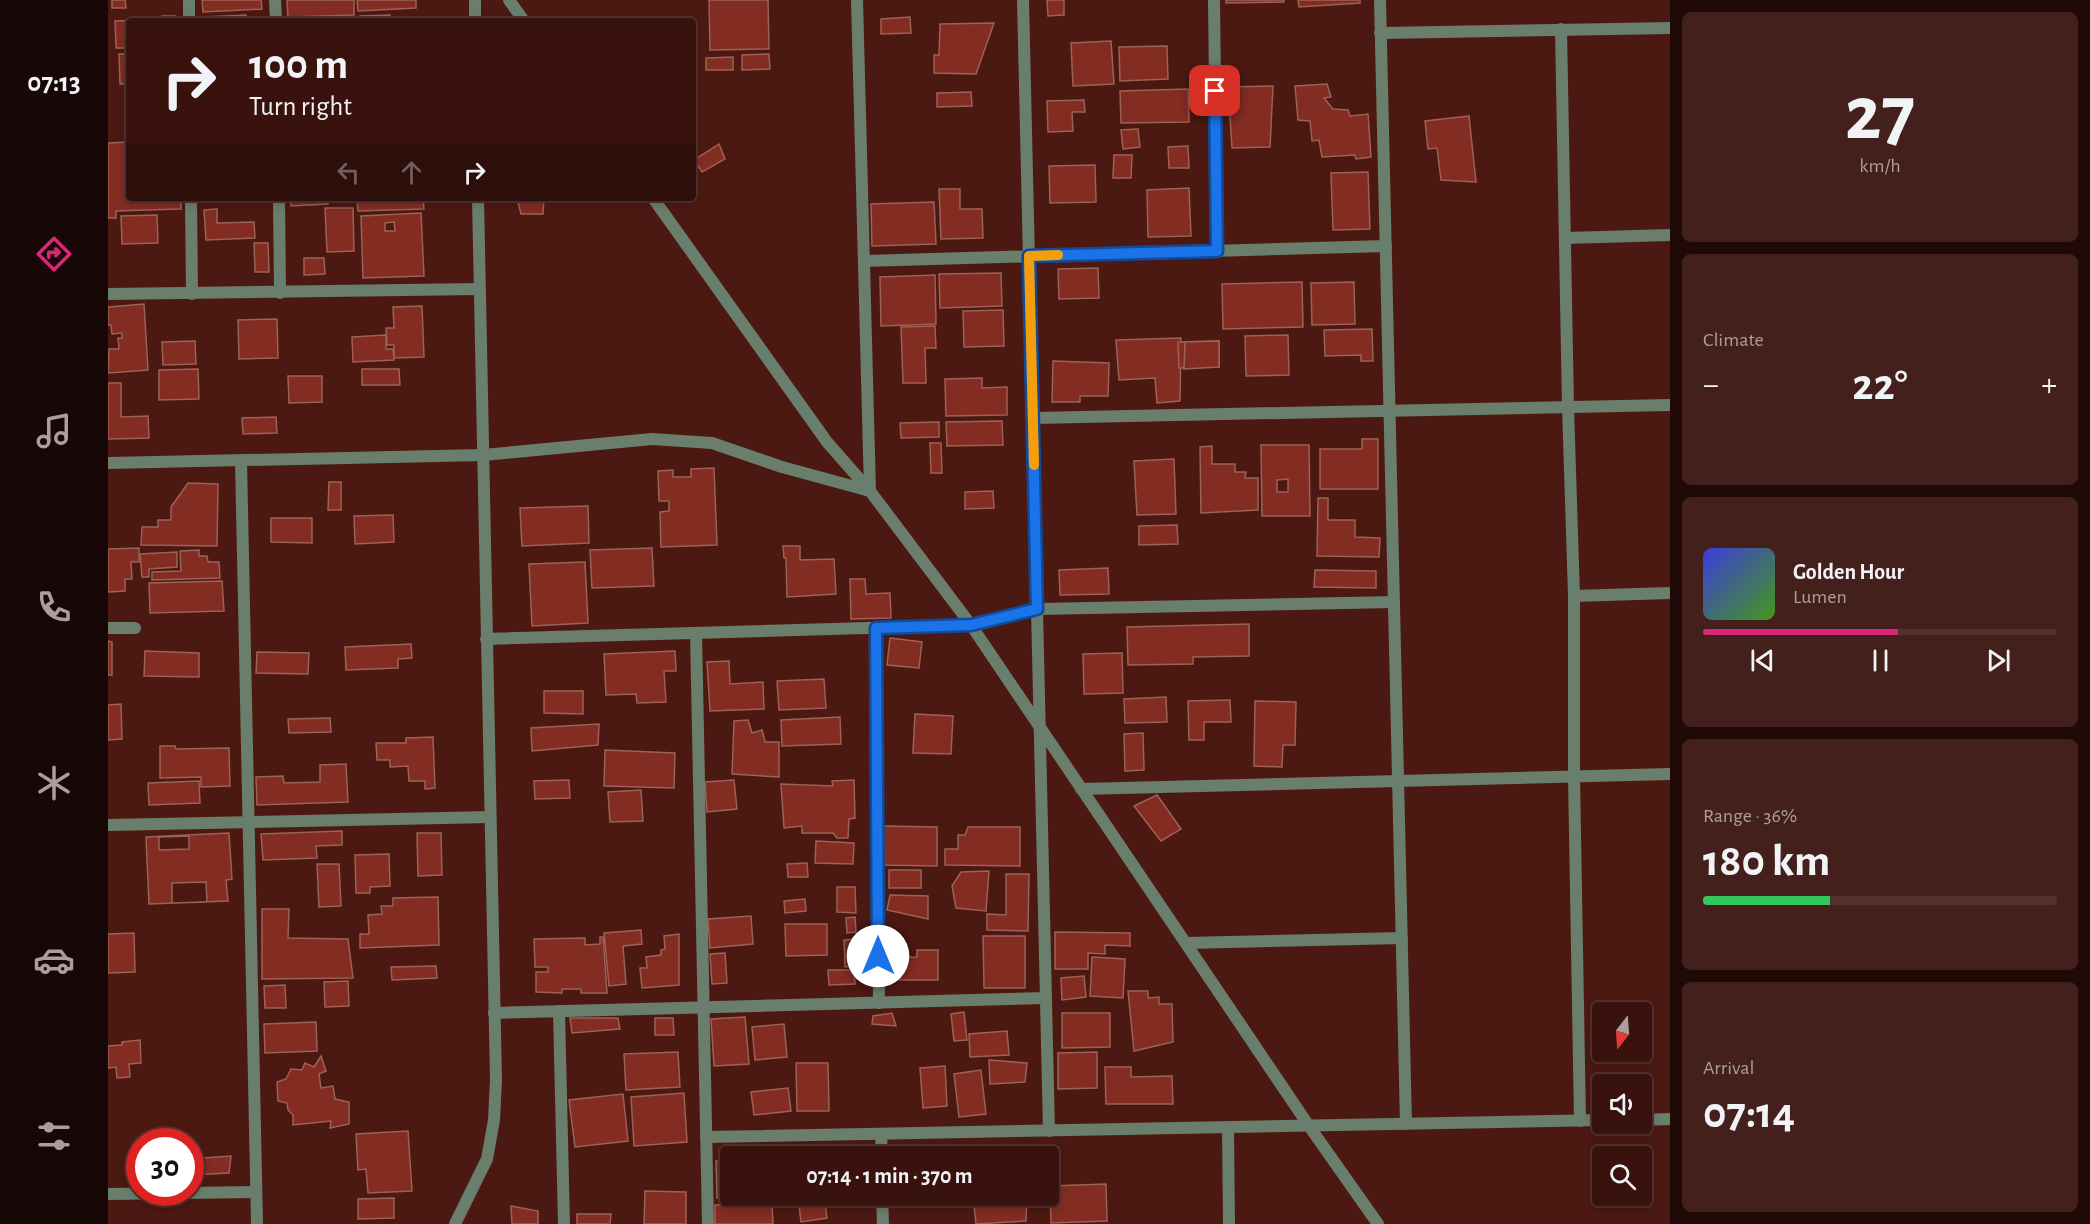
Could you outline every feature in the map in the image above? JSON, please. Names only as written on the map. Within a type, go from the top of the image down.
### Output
[{"type":"street","points":[[189,0],[189,18]]},
{"type":"street","points":[[275,0],[276,18]]},
{"type":"street","points":[[475,0],[475,18]]},
{"type":"street","points":[[509,0],[522,18]]},
{"type":"street","points":[[857,0],[870,491]]},
{"type":"street","points":[[1023,0],[1049,1131]]},
{"type":"street","points":[[1214,0],[1217,251]]},
{"type":"street","points":[[1380,0],[1406,1124]]},
{"type":"street","points":[[1380,33],[1670,28]]},
{"type":"street","points":[[1561,29],[1568,407],[1575,596],[1574,776],[1580,1121]]},
{"type":"street","points":[[191,201],[192,294]]},
{"type":"street","points":[[279,201],[280,293]]},
{"type":"street","points":[[455,1224],[487,1159],[495,1110],[478,201]]},
{"type":"street","points":[[654,201],[827,442],[870,491],[971,625],[1309,1126],[1378,1224]]},
{"type":"street","points":[[1565,238],[1670,236]]},
{"type":"street","points":[[864,261],[1386,246]]},
{"type":"street","points":[[108,294],[479,289]]},
{"type":"street","points":[[1033,418],[1670,405]]},
{"type":"street","points":[[108,463],[483,455],[652,439],[712,443],[782,467],[870,491]]},
{"type":"street","points":[[241,461],[257,1224]]},
{"type":"street","points":[[1575,596],[1670,593]]},
{"type":"street","points":[[486,639],[971,625],[1037,609],[1394,602]]},
{"type":"street","points":[[108,628],[135,628]]},
{"type":"street","points":[[876,628],[879,1003]]},
{"type":"street","points":[[696,633],[708,1224]]},
{"type":"street","points":[[1081,789],[1670,774]]},
{"type":"street","points":[[108,825],[490,817]]},
{"type":"street","points":[[1186,943],[1402,938]]},
{"type":"street","points":[[494,1013],[1046,998]]},
{"type":"street","points":[[559,1011],[564,1224]]},
{"type":"street","points":[[1652,1120],[1670,1119]]},
{"type":"street","points":[[706,1137],[1592,1120]]},
{"type":"street","points":[[1228,1127],[1229,1224]]},
{"type":"street","points":[[881,1134],[882,1146]]},
{"type":"street","points":[[108,1194],[256,1192]]},
{"type":"street","points":[[882,1206],[883,1224]]},
{"type":"building","points":[[112,0],[125,0],[126,8],[112,8]]},
{"type":"building","points":[[202,0],[261,0],[262,9],[203,12]]},
{"type":"building","points":[[287,0],[354,0],[354,15],[288,17]]},
{"type":"building","points":[[357,0],[416,0],[416,8],[358,11]]},
{"type":"building","points":[[709,0],[768,0],[769,49],[710,50]]},
{"type":"building","points":[[1047,0],[1064,0],[1064,15],[1048,16]]},
{"type":"building","points":[[1226,0],[1284,0],[1284,2],[1226,3]]},
{"type":"building","points":[[1298,0],[1360,0],[1360,3],[1299,7]]},
{"type":"building","points":[[246,15],[246,18],[204,17]]},
{"type":"building","points":[[390,15],[390,18],[360,18],[360,16]]},
{"type":"building","points":[[162,16],[175,16],[175,18],[162,18]]},
{"type":"building","points":[[910,17],[911,33],[881,34],[881,19]]},
{"type":"building","points":[[115,21],[126,21],[126,48],[116,48]]},
{"type":"building","points":[[994,23],[976,74],[934,73],[934,55],[939,55],[940,24]]},
{"type":"building","points":[[1111,41],[1114,84],[1073,86],[1071,43]]},
{"type":"building","points":[[1167,46],[1168,79],[1120,81],[1119,47]]},
{"type":"building","points":[[119,54],[126,54],[126,84],[120,84]]},
{"type":"building","points":[[769,54],[770,69],[742,70],[742,55]]},
{"type":"building","points":[[733,57],[733,70],[706,70],[706,58]]},
{"type":"building","points":[[1327,84],[1331,97],[1324,98],[1333,109],[1348,110],[1350,116],[1368,114],[1371,157],[1356,159],[1355,155],[1322,157],[1319,140],[1312,141],[1310,121],[1298,120],[1295,86]]},
{"type":"building","points":[[1273,86],[1270,147],[1232,148],[1228,87]]},
{"type":"building","points":[[1188,89],[1189,122],[1121,123],[1120,91]]},
{"type":"building","points":[[971,92],[972,106],[937,107],[937,93]]},
{"type":"building","points":[[1084,100],[1085,112],[1072,112],[1073,131],[1048,132],[1047,101]]},
{"type":"building","points":[[1469,116],[1476,182],[1441,180],[1437,148],[1428,149],[1425,121]]},
{"type":"building","points":[[1138,129],[1140,147],[1123,149],[1121,130]]},
{"type":"building","points":[[126,142],[126,201],[181,201],[181,209],[116,211],[116,218],[108,218],[108,143]]},
{"type":"building","points":[[719,144],[725,159],[702,172],[696,159]]},
{"type":"building","points":[[1188,146],[1189,168],[1169,168],[1168,147]]},
{"type":"building","points":[[1114,155],[1132,155],[1131,178],[1113,178]]},
{"type":"building","points":[[1095,165],[1096,202],[1050,203],[1049,166]]},
{"type":"building","points":[[1368,172],[1370,229],[1333,230],[1331,173]]},
{"type":"building","points":[[1189,188],[1191,236],[1148,237],[1147,190]]},
{"type":"building","points":[[939,189],[960,189],[960,209],[982,209],[983,238],[941,239]]},
{"type":"building","points":[[291,201],[328,201],[328,204],[291,206]]},
{"type":"building","points":[[357,201],[423,201],[424,209],[358,211]]},
{"type":"building","points":[[518,201],[544,201],[543,214],[521,214]]},
{"type":"building","points":[[934,202],[936,244],[872,246],[871,204]]},
{"type":"building","points":[[325,208],[353,208],[354,251],[327,252]]},
{"type":"building","points":[[217,209],[217,223],[254,222],[255,238],[206,240],[204,210]]},
{"type":"building","points":[[421,213],[424,276],[363,278],[361,216]],"holes":[[[394,222],[395,231],[385,231],[385,223]]]},
{"type":"building","points":[[157,215],[158,243],[122,244],[121,216]]},
{"type":"building","points":[[254,243],[268,243],[269,272],[255,272]]},
{"type":"building","points":[[304,258],[324,258],[325,274],[304,275]]},
{"type":"building","points":[[1098,268],[1099,298],[1059,299],[1058,269]]},
{"type":"building","points":[[1001,273],[1002,306],[940,308],[939,274]]},
{"type":"building","points":[[935,275],[936,324],[881,326],[880,277]]},
{"type":"building","points":[[1302,282],[1303,327],[1223,329],[1222,284]]},
{"type":"building","points":[[1354,282],[1355,324],[1312,325],[1311,283]]},
{"type":"building","points":[[144,304],[148,370],[108,373],[109,349],[119,349],[118,338],[122,338],[122,333],[112,334],[111,325],[108,325],[108,307]]},
{"type":"building","points":[[422,306],[424,357],[394,358],[394,345],[387,345],[386,328],[394,328],[393,307]]},
{"type":"building","points":[[1003,310],[1004,346],[964,347],[963,311]]},
{"type":"building","points":[[277,319],[278,358],[239,359],[238,320]]},
{"type":"building","points":[[935,326],[936,348],[925,348],[926,383],[903,383],[901,327]]},
{"type":"building","points":[[1372,329],[1373,361],[1361,361],[1361,355],[1325,356],[1324,330]]},
{"type":"building","points":[[386,335],[386,349],[393,349],[394,360],[353,362],[352,337]]},
{"type":"building","points":[[1288,335],[1289,375],[1246,376],[1245,336]]},
{"type":"building","points":[[1181,338],[1180,401],[1157,403],[1155,378],[1119,380],[1116,340]]},
{"type":"building","points":[[195,341],[196,364],[163,365],[162,342]]},
{"type":"building","points":[[1219,341],[1219,367],[1179,368],[1178,342]]},
{"type":"building","points":[[1219,341],[1219,367],[1184,369],[1185,342]]},
{"type":"building","points":[[1053,361],[1109,363],[1108,396],[1080,396],[1080,402],[1052,402]]},
{"type":"building","points":[[198,369],[199,399],[159,400],[159,370]]},
{"type":"building","points":[[362,369],[399,369],[400,385],[362,385]]},
{"type":"building","points":[[288,376],[322,376],[322,402],[289,403]]},
{"type":"building","points":[[982,378],[982,388],[1007,387],[1007,415],[946,416],[945,379]]},
{"type":"building","points":[[108,383],[121,383],[121,417],[148,416],[149,438],[108,439]]},
{"type":"building","points":[[276,417],[277,433],[243,434],[242,418]]},
{"type":"building","points":[[1002,421],[1003,445],[947,446],[946,422]]},
{"type":"building","points":[[939,422],[939,437],[901,438],[900,423]]},
{"type":"building","points":[[1362,439],[1378,439],[1378,489],[1320,489],[1320,449],[1362,449]]},
{"type":"building","points":[[930,443],[941,443],[942,473],[931,473]]},
{"type":"building","points":[[1261,445],[1309,445],[1310,516],[1262,516]],"holes":[[[1288,479],[1288,492],[1277,492],[1277,480]]]},
{"type":"building","points":[[1212,446],[1212,464],[1235,464],[1235,472],[1246,472],[1245,478],[1258,478],[1258,510],[1201,513],[1200,447]]},
{"type":"building","points":[[1174,459],[1176,514],[1137,515],[1134,461]]},
{"type":"building","points":[[714,468],[717,545],[661,547],[660,512],[669,511],[669,501],[659,501],[658,471],[673,470],[673,477],[691,477],[691,469]]},
{"type":"building","points":[[329,482],[341,482],[341,510],[328,510]]},
{"type":"building","points":[[188,483],[218,484],[217,546],[141,545],[142,527],[158,527],[158,520],[171,520],[171,507]]},
{"type":"building","points":[[993,491],[994,508],[965,509],[965,492]]},
{"type":"building","points":[[1318,498],[1328,498],[1328,520],[1355,520],[1355,537],[1380,538],[1379,557],[1317,556]]},
{"type":"building","points":[[588,506],[589,543],[522,546],[520,508]]},
{"type":"building","points":[[393,515],[394,542],[355,544],[354,516]]},
{"type":"building","points":[[271,518],[312,518],[312,543],[271,542]]},
{"type":"building","points":[[1177,525],[1178,544],[1139,545],[1139,526]]},
{"type":"building","points":[[783,546],[800,546],[800,560],[834,559],[836,594],[787,597],[786,558],[784,558]]},
{"type":"building","points":[[139,548],[139,562],[131,562],[132,579],[125,579],[125,591],[108,592],[108,549]]},
{"type":"building","points":[[652,548],[654,586],[592,588],[590,550]]},
{"type":"building","points":[[199,550],[199,556],[207,556],[208,562],[219,562],[220,578],[152,580],[152,572],[181,571],[180,551]]},
{"type":"building","points":[[177,552],[177,567],[149,569],[149,577],[142,577],[140,554]]},
{"type":"building","points":[[585,562],[588,623],[532,626],[529,564]]},
{"type":"building","points":[[1108,568],[1109,594],[1060,595],[1059,570]]},
{"type":"building","points":[[1315,570],[1376,571],[1376,588],[1314,587]]},
{"type":"building","points":[[850,579],[865,579],[866,594],[890,593],[891,618],[851,619]]},
{"type":"building","points":[[222,581],[224,611],[150,613],[149,583]]},
{"type":"building","points":[[1249,624],[1249,656],[1193,657],[1193,664],[1128,665],[1127,627]]},
{"type":"building","points":[[890,638],[922,642],[919,668],[887,665]]},
{"type":"building","points":[[108,641],[112,642],[112,675],[108,675]]},
{"type":"building","points":[[411,644],[412,658],[398,659],[398,668],[346,670],[345,647]]},
{"type":"building","points":[[145,651],[199,653],[199,677],[144,676]]},
{"type":"building","points":[[675,651],[676,671],[664,671],[666,702],[637,703],[636,694],[606,695],[604,654]]},
{"type":"building","points":[[257,652],[309,653],[308,674],[256,673]]},
{"type":"building","points":[[1122,653],[1123,693],[1084,694],[1083,654]]},
{"type":"building","points":[[729,661],[730,684],[763,682],[764,709],[710,711],[707,662]]},
{"type":"building","points":[[824,679],[826,708],[779,710],[777,681]]},
{"type":"building","points":[[544,691],[583,691],[583,714],[544,713]]},
{"type":"building","points":[[1166,697],[1167,722],[1125,723],[1124,699]]},
{"type":"building","points":[[1230,700],[1231,722],[1204,722],[1204,740],[1189,740],[1188,701]]},
{"type":"building","points":[[1255,701],[1296,702],[1295,745],[1283,745],[1282,767],[1254,766]]},
{"type":"building","points":[[121,704],[122,739],[108,740],[108,705]]},
{"type":"building","points":[[915,714],[953,716],[951,754],[913,753]]},
{"type":"building","points":[[840,717],[841,744],[782,746],[781,720]]},
{"type":"building","points":[[330,718],[331,732],[289,733],[288,719]]},
{"type":"building","points":[[748,720],[752,733],[762,730],[765,742],[779,742],[779,777],[732,774],[734,721]]},
{"type":"building","points":[[599,724],[598,745],[532,751],[531,728]]},
{"type":"building","points":[[1143,733],[1144,770],[1125,771],[1124,734]]},
{"type":"building","points":[[433,737],[435,788],[425,789],[425,781],[409,781],[408,766],[390,767],[390,760],[377,760],[376,743],[406,743],[406,738]]},
{"type":"building","points":[[160,746],[175,746],[176,749],[229,748],[230,786],[201,787],[201,777],[160,778]]},
{"type":"building","points":[[605,750],[675,753],[674,788],[604,786]]},
{"type":"building","points":[[346,764],[348,802],[257,805],[256,777],[283,776],[284,783],[320,782],[320,765]]},
{"type":"building","points":[[569,780],[570,798],[535,799],[534,781]]},
{"type":"building","points":[[734,780],[737,809],[707,812],[705,782]]},
{"type":"building","points":[[854,780],[855,818],[849,819],[848,838],[837,838],[833,833],[802,833],[802,826],[784,828],[781,784],[833,786],[832,781]]},
{"type":"building","points":[[199,781],[200,803],[149,805],[148,783]]},
{"type":"building","points":[[641,790],[643,821],[610,822],[608,792]]},
{"type":"building","points":[[1157,795],[1181,829],[1161,841],[1134,806]]},
{"type":"building","points":[[882,826],[937,827],[937,866],[881,865]]},
{"type":"building","points":[[968,827],[1020,827],[1020,866],[945,865],[945,849],[958,849],[958,835],[965,835]]},
{"type":"building","points":[[342,831],[342,845],[316,846],[317,858],[263,860],[261,834]]},
{"type":"building","points":[[229,833],[232,879],[226,880],[228,901],[207,902],[206,882],[172,883],[172,903],[185,903],[149,904],[146,837]],"holes":[[[189,836],[189,849],[159,850],[159,837]]]},
{"type":"building","points":[[417,833],[441,833],[442,875],[418,876]]},
{"type":"building","points":[[816,841],[854,843],[853,864],[815,863]]},
{"type":"building","points":[[389,854],[390,886],[370,887],[370,893],[356,893],[355,855]]},
{"type":"building","points":[[807,863],[808,877],[788,877],[787,864]]},
{"type":"building","points":[[317,864],[339,864],[341,906],[319,907]]},
{"type":"building","points":[[889,870],[921,870],[921,888],[889,888]]},
{"type":"building","points":[[989,871],[986,911],[956,908],[952,886],[961,872]]},
{"type":"building","points":[[1006,874],[1029,874],[1028,931],[987,930],[987,914],[1006,915]]},
{"type":"building","points":[[837,887],[855,887],[856,913],[837,912]]},
{"type":"building","points":[[890,895],[928,896],[928,919],[887,910]]},
{"type":"building","points":[[438,897],[439,945],[360,948],[360,934],[369,934],[368,915],[382,914],[381,906],[393,906],[393,898]]},
{"type":"building","points":[[805,899],[806,911],[785,913],[784,901]]},
{"type":"building","points":[[262,909],[289,909],[288,938],[348,939],[353,978],[262,979]]},
{"type":"building","points":[[751,916],[753,944],[710,948],[708,919]]},
{"type":"building","points":[[855,917],[856,932],[847,933],[846,918]]},
{"type":"building","points":[[785,924],[827,924],[827,955],[786,956]]},
{"type":"building","points":[[641,930],[642,944],[623,946],[626,984],[609,986],[604,933]]},
{"type":"building","points":[[1055,932],[1130,933],[1130,946],[1105,945],[1105,954],[1088,953],[1088,969],[1055,969]]},
{"type":"building","points":[[134,933],[135,972],[108,973],[108,934]]},
{"type":"building","points":[[679,934],[679,985],[642,988],[640,968],[647,968],[646,957],[661,955],[661,950],[665,949],[664,936]]},
{"type":"building","points":[[983,936],[1025,936],[1025,988],[984,988]]},
{"type":"building","points":[[600,937],[603,937],[607,993],[581,993],[581,989],[562,989],[562,993],[536,992],[536,972],[548,972],[548,967],[535,967],[534,939],[585,938],[585,945],[600,944]]},
{"type":"building","points":[[855,939],[856,966],[845,967],[844,940]]},
{"type":"building","points":[[917,950],[938,950],[938,980],[889,980],[888,958],[917,957]]},
{"type":"building","points":[[725,953],[727,983],[712,984],[710,954]]},
{"type":"building","points":[[1092,957],[1125,959],[1123,998],[1090,996]]},
{"type":"building","points":[[436,966],[437,978],[392,980],[391,967]]},
{"type":"building","points":[[828,970],[854,970],[855,984],[829,985]]},
{"type":"building","points":[[1084,976],[1086,997],[1062,1000],[1061,978]]},
{"type":"building","points":[[348,981],[349,1006],[325,1007],[324,982]]},
{"type":"building","points":[[285,985],[286,1008],[265,1008],[264,986]]},
{"type":"building","points":[[1128,991],[1148,991],[1148,998],[1159,997],[1159,1004],[1172,1004],[1173,1042],[1134,1051]]},
{"type":"building","points":[[964,1012],[967,1040],[954,1041],[951,1014]]},
{"type":"building","points":[[892,1013],[896,1026],[872,1024],[873,1016]]},
{"type":"building","points":[[1062,1013],[1110,1013],[1110,1047],[1062,1048]]},
{"type":"building","points":[[745,1017],[749,1064],[714,1066],[711,1019]]},
{"type":"building","points":[[570,1018],[618,1018],[620,1029],[572,1033]]},
{"type":"building","points":[[655,1018],[673,1018],[674,1035],[655,1035]]},
{"type":"building","points":[[316,1022],[317,1051],[265,1053],[264,1024]]},
{"type":"building","points":[[784,1024],[787,1057],[755,1060],[752,1027]]},
{"type":"building","points":[[1007,1031],[1009,1055],[970,1057],[969,1034]]},
{"type":"building","points":[[140,1040],[141,1063],[129,1064],[130,1077],[117,1078],[116,1067],[108,1068],[108,1046]]},
{"type":"building","points":[[678,1052],[680,1087],[626,1090],[624,1054]]},
{"type":"building","points":[[1097,1052],[1097,1088],[1058,1089],[1058,1053]]},
{"type":"building","points":[[321,1056],[326,1071],[319,1074],[321,1088],[333,1086],[335,1099],[349,1102],[349,1124],[330,1128],[331,1121],[293,1125],[293,1115],[288,1110],[287,1103],[278,1101],[277,1082],[286,1079],[291,1069],[302,1070],[305,1063],[314,1067]]},
{"type":"building","points":[[989,1060],[1027,1063],[1025,1082],[990,1084]]},
{"type":"building","points":[[796,1063],[828,1063],[829,1111],[797,1111]]},
{"type":"building","points":[[945,1066],[947,1106],[923,1108],[920,1068]]},
{"type":"building","points":[[1105,1067],[1131,1067],[1131,1077],[1172,1076],[1173,1104],[1106,1104]]},
{"type":"building","points":[[981,1070],[986,1114],[959,1117],[954,1074]]},
{"type":"building","points":[[788,1088],[791,1111],[754,1115],[751,1092]]},
{"type":"building","points":[[684,1093],[687,1142],[634,1146],[631,1097]]},
{"type":"building","points":[[623,1094],[628,1141],[575,1147],[569,1100]]},
{"type":"building","points":[[408,1131],[412,1191],[368,1193],[366,1169],[358,1170],[356,1134]]},
{"type":"building","points":[[231,1156],[229,1173],[204,1174],[204,1158]]},
{"type":"building","points":[[716,1161],[720,1161],[720,1198],[717,1198]]},
{"type":"building","points":[[1106,1184],[1107,1221],[1051,1223],[1051,1206],[1059,1206],[1059,1186]]},
{"type":"building","points":[[645,1191],[686,1192],[686,1224],[644,1224]]},
{"type":"building","points":[[394,1198],[394,1218],[358,1219],[358,1199]]},
{"type":"building","points":[[715,1205],[772,1206],[773,1224],[715,1224]]},
{"type":"building","points":[[511,1206],[538,1211],[538,1224],[512,1224]]},
{"type":"building","points":[[799,1206],[826,1206],[827,1218],[801,1222]]},
{"type":"building","points":[[974,1206],[1027,1206],[1026,1221],[976,1224]]},
{"type":"building","points":[[577,1214],[611,1214],[610,1224],[577,1224]]},
{"type":"slow traffic","points":[[1034,465],[1029,256],[1058,255]]},
{"type":"route","points":[[878,956],[876,628],[971,625],[1037,609],[1029,256],[1217,251],[1215,91]]}]
